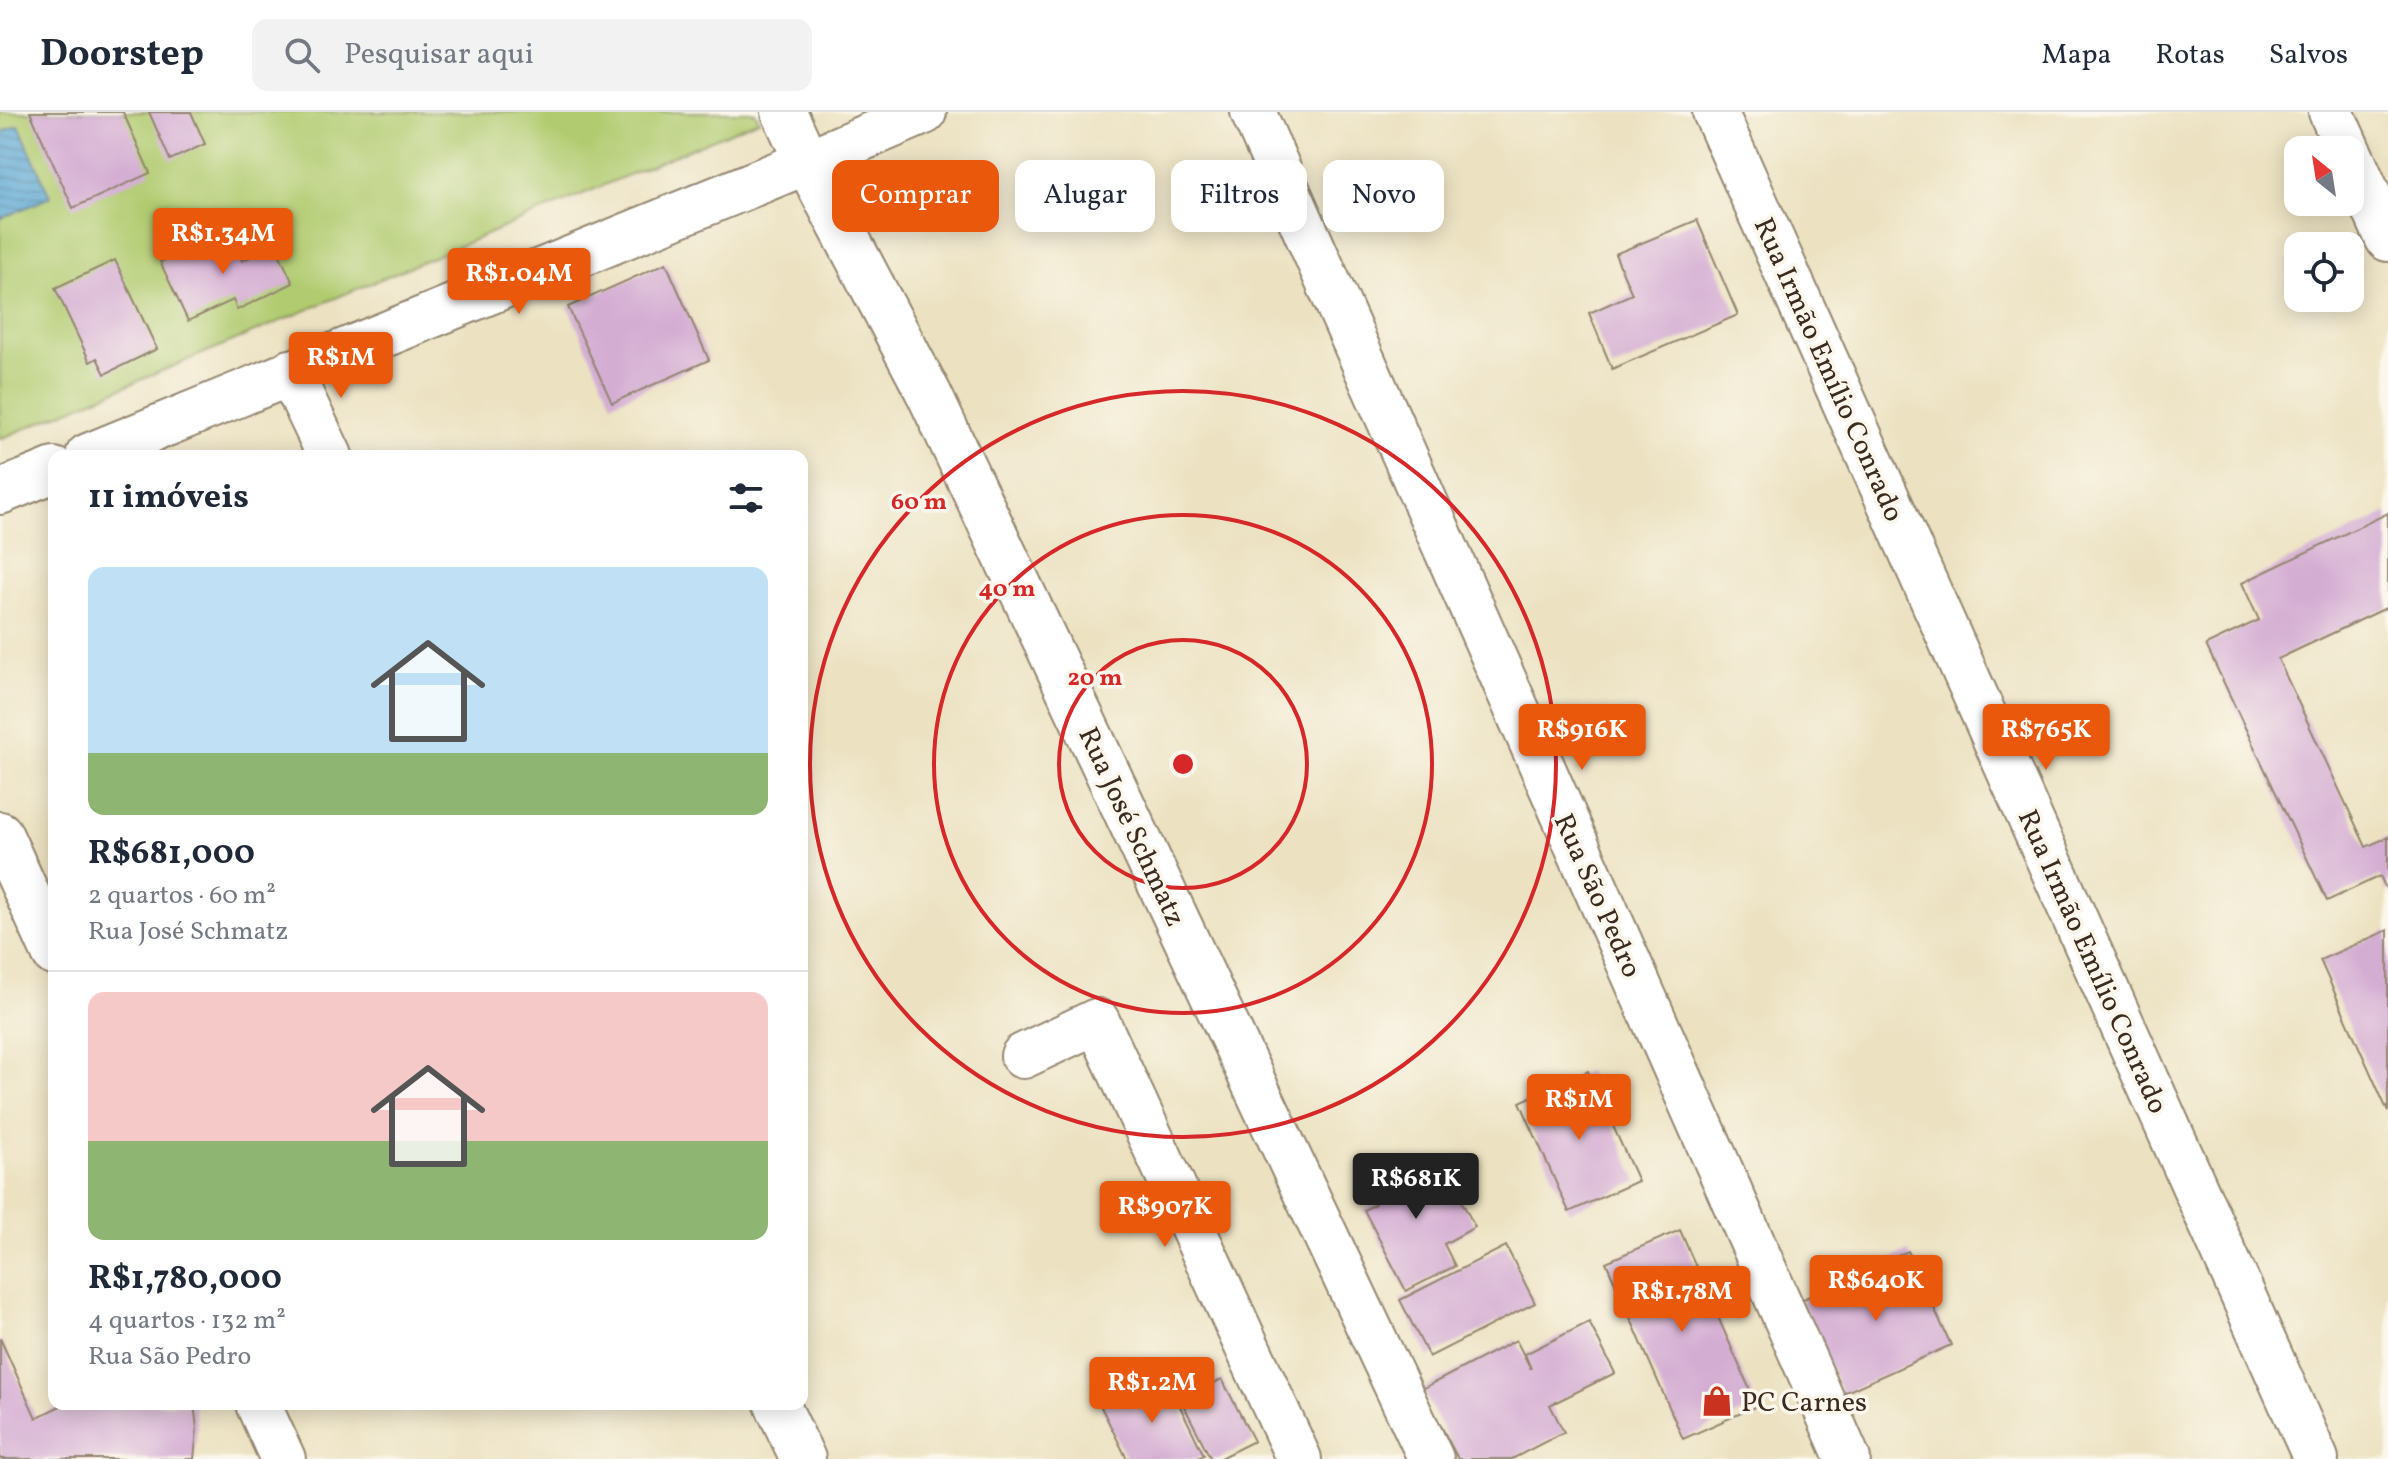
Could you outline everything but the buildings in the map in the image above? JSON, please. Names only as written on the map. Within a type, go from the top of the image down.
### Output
[{"type":"street","name":"Rua José Schmatz","points":[[784,112],[807,162],[929,394],[1431,1459]]},
{"type":"street","points":[[102,450],[924,112]]},
{"type":"street","name":"Rua São Pedro","points":[[1253,112],[1848,1459]]},
{"type":"street","name":"Rua Irmão Emílio Conrado","points":[[1715,112],[2316,1459]]},
{"type":"street","points":[[2331,112],[2342,136]]},
{"type":"street","points":[[2364,185],[2388,239]]},
{"type":"street","points":[[290,372],[327,450]]},
{"type":"street","points":[[0,492],[48,472]]},
{"type":"street","points":[[0,834],[48,940]]},
{"type":"street","points":[[1023,1056],[1097,1021],[1299,1459]]},
{"type":"street","points":[[261,1410],[283,1459]]},
{"type":"street","points":[[780,1410],[803,1459]]},
{"type":"green space","points":[[0,112],[755,112],[759,120],[0,439]]},
{"type":"water","points":[[19,125],[50,197],[0,219],[0,133]]},
{"type":"place","name":"PC Carnes","points":[[1717,1401]]}]
